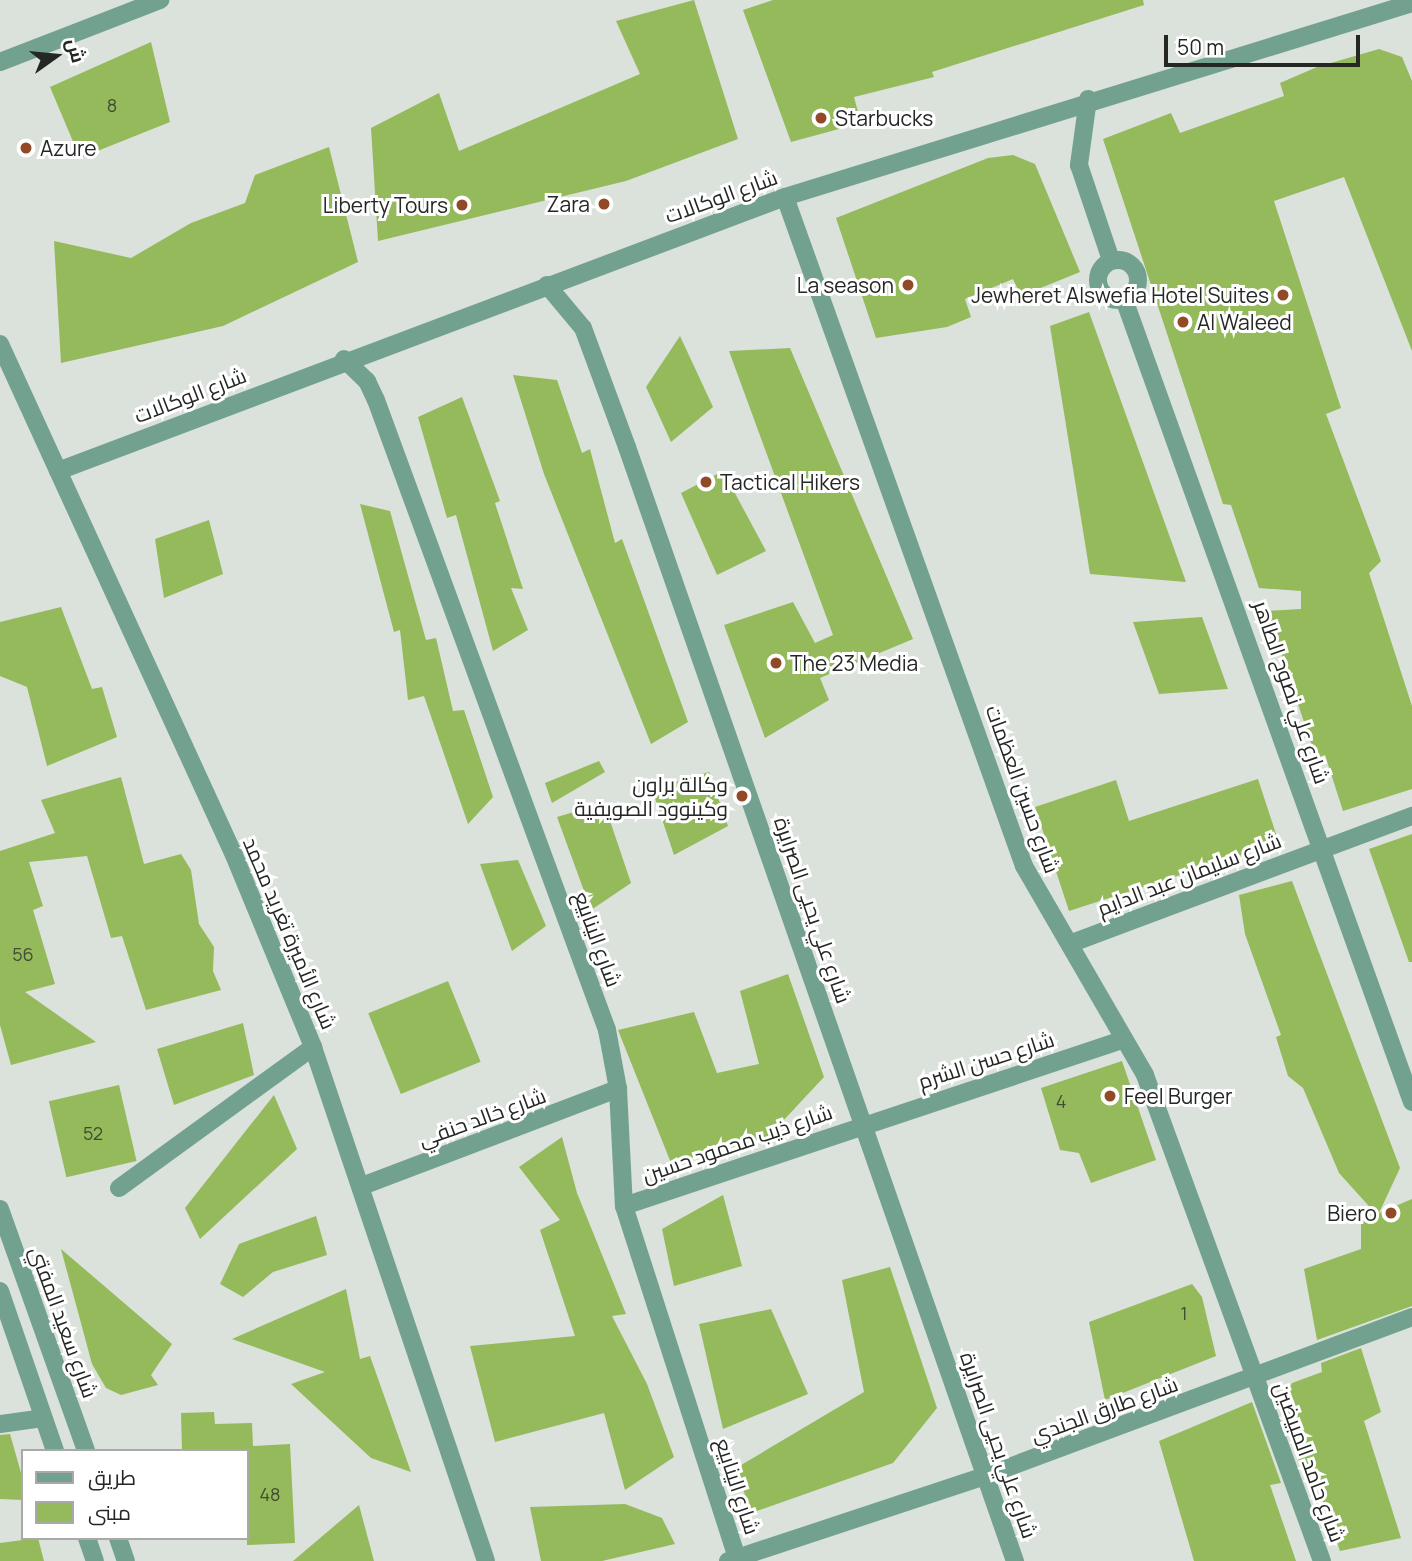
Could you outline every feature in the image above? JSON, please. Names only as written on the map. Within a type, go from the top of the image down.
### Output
[{"type":"street","points":[[1,62],[160,0]]},
{"type":"street","name":"شارع الوكالات","points":[[58,471],[344,359],[785,197],[1087,99],[1412,3]]},
{"type":"street","points":[[1087,99],[1079,164],[1111,260]]},
{"type":"street","name":"شارع حسين العظمات","points":[[785,197],[1024,866],[1072,943],[1122,1040],[1145,1075],[1255,1378]]},
{"type":"street","points":[[1111,260],[1127,261],[1137,273],[1136,289],[1124,299],[1108,298],[1098,286],[1099,270],[1111,260]]},
{"type":"street","name":"شارع علي يحيى الصرايرة","points":[[547,285],[583,328],[1015,1561]]},
{"type":"street","name":"شارع علي نصوح الطاهر","points":[[1124,299],[1412,1102]]},
{"type":"street","name":"شارع الأميرة تغريد محمد","points":[[0,344],[234,855],[313,1047],[362,1186],[486,1561]]},
{"type":"street","name":"شارع الينابيع","points":[[344,359],[367,381],[376,400],[607,1030],[618,1089],[624,1206],[734,1560]]},
{"type":"street","name":"شارع سليمان عبد الدايم","points":[[1072,943],[1412,816]]},
{"type":"street","name":"شارع حسن الشرم","points":[[863,1124],[1122,1040]]},
{"type":"street","points":[[119,1188],[313,1047]]},
{"type":"street","name":"شارع خالد حنفي","points":[[362,1186],[618,1089]]},
{"type":"street","name":"شارع ذيب محمود حسين","points":[[624,1206],[863,1124]]},
{"type":"street","name":"شارع سعيد المفتي","points":[[0,1209],[85,1449]]},
{"type":"street","points":[[0,1292],[54,1449]]},
{"type":"street","name":"شارع طارق الجندي","points":[[734,1560],[985,1476],[1255,1378],[1412,1317]]},
{"type":"street","name":"شارع حامد المبيضين","points":[[1255,1378],[1322,1561]]},
{"type":"street","points":[[0,1424],[43,1418]]},
{"type":"street","points":[[88,1540],[95,1561]]},
{"type":"street","points":[[119,1540],[126,1561]]},
{"type":"building","points":[[694,0],[738,139],[626,181],[378,241],[371,128],[439,93],[459,151],[640,74],[616,21]]},
{"type":"building","points":[[773,0],[1143,0],[1144,5],[932,72],[934,77],[854,97],[861,123],[791,142],[743,10]]},
{"type":"building","points":[[151,42],[170,122],[80,158],[50,87]]},
{"type":"building","points":[[1379,49],[1402,57],[1412,81],[1412,351],[1344,177],[1274,201],[1341,408],[1326,414],[1381,561],[1369,573],[1412,706],[1412,789],[1343,811],[1325,755],[1316,758],[1267,611],[1301,609],[1301,591],[1259,588],[1231,505],[1223,504],[1103,139],[1171,113],[1180,133],[1284,96],[1280,83],[1317,67]]},
{"type":"building","points":[[329,147],[358,262],[223,326],[61,363],[54,241],[131,258],[191,223],[245,203],[255,175]]},
{"type":"building","points":[[1013,155],[1035,164],[1080,272],[1021,296],[1013,279],[965,299],[971,317],[947,327],[876,338],[836,218],[988,158]]},
{"type":"building","points":[[1089,312],[1186,582],[1090,574],[1050,326]]},
{"type":"building","points":[[680,336],[713,407],[671,442],[646,387]]},
{"type":"building","points":[[790,348],[913,639],[820,678],[829,700],[765,738],[724,625],[793,602],[815,643],[833,635],[729,351]]},
{"type":"building","points":[[513,375],[557,380],[582,453],[590,449],[615,543],[622,539],[688,722],[651,744],[544,474]]},
{"type":"building","points":[[462,397],[500,501],[495,503],[523,589],[511,588],[528,630],[493,651],[456,515],[447,518],[418,417]]},
{"type":"building","points":[[723,471],[766,551],[717,575],[681,493]]},
{"type":"building","points":[[360,504],[390,511],[426,640],[436,638],[453,711],[464,710],[493,797],[468,824],[424,696],[408,700],[400,630],[394,632]]},
{"type":"building","points":[[209,520],[223,574],[164,598],[155,539]]},
{"type":"building","points":[[61,607],[92,689],[102,687],[117,737],[47,766],[27,687],[0,676],[0,622]]},
{"type":"building","points":[[1202,617],[1228,689],[1159,694],[1133,622]]},
{"type":"building","points":[[599,761],[605,772],[552,803],[545,783]]},
{"type":"building","points":[[709,772],[728,826],[674,855],[652,789]]},
{"type":"building","points":[[121,777],[144,864],[181,854],[191,870],[199,924],[214,947],[213,971],[221,990],[146,1010],[122,936],[111,938],[87,856],[29,862],[43,906],[33,910],[55,984],[25,992],[96,1042],[11,1065],[0,1025],[0,851],[55,833],[41,800]]},
{"type":"building","points":[[1258,779],[1279,843],[1069,911],[1035,807],[1116,780],[1129,821]]},
{"type":"building","points":[[604,803],[631,883],[591,910],[557,817]]},
{"type":"building","points":[[1412,834],[1412,962],[1409,962],[1369,849]]},
{"type":"building","points":[[518,860],[546,926],[512,951],[480,864]]},
{"type":"building","points":[[1292,881],[1400,1168],[1379,1213],[1412,1199],[1412,1306],[1317,1340],[1304,1269],[1361,1249],[1361,1223],[1376,1214],[1339,1173],[1303,1088],[1288,1076],[1276,1037],[1281,1035],[1245,934],[1239,895]]},
{"type":"building","points":[[788,974],[824,1077],[767,1138],[671,1163],[618,1030],[694,1012],[717,1073],[759,1064],[740,991]]},
{"type":"building","points":[[448,981],[481,1062],[401,1094],[368,1013]]},
{"type":"building","points":[[243,1023],[254,1075],[174,1105],[157,1049]]},
{"type":"building","points":[[1122,1061],[1156,1160],[1091,1183],[1079,1153],[1060,1150],[1041,1088]]},
{"type":"building","points":[[119,1085],[137,1161],[66,1177],[49,1101]]},
{"type":"building","points":[[274,1095],[297,1149],[200,1239],[185,1208]]},
{"type":"building","points":[[562,1137],[577,1193],[626,1314],[612,1316],[647,1384],[674,1457],[625,1490],[604,1413],[495,1442],[470,1346],[575,1336],[540,1230],[560,1220],[519,1167]]},
{"type":"building","points":[[723,1195],[742,1266],[674,1286],[662,1229]]},
{"type":"building","points":[[316,1216],[327,1255],[273,1272],[243,1297],[220,1284],[239,1244]]},
{"type":"building","points":[[61,1249],[172,1344],[151,1375],[158,1385],[121,1395],[106,1388],[92,1364]]},
{"type":"building","points":[[890,1267],[937,1408],[893,1463],[751,1513],[736,1468],[864,1392],[842,1280]]},
{"type":"building","points":[[1192,1284],[1202,1297],[1216,1356],[1105,1400],[1089,1322]]},
{"type":"building","points":[[346,1289],[360,1359],[370,1356],[411,1472],[371,1458],[291,1384],[325,1372],[232,1339]]},
{"type":"building","points":[[771,1309],[808,1394],[723,1429],[699,1324]]},
{"type":"building","points":[[1361,1348],[1381,1412],[1364,1421],[1401,1538],[1340,1551],[1314,1475],[1304,1477],[1279,1408],[1292,1383],[1322,1372],[1321,1363]]},
{"type":"building","points":[[1252,1402],[1281,1483],[1270,1485],[1296,1561],[1194,1561],[1159,1441]]},
{"type":"building","points":[[214,1412],[215,1424],[252,1423],[253,1446],[290,1444],[295,1543],[247,1545],[248,1449],[182,1449],[181,1413]]},
{"type":"building","points":[[10,1434],[21,1473],[21,1500],[0,1499],[0,1435]]},
{"type":"building","points":[[625,1504],[662,1518],[675,1544],[602,1561],[541,1561],[530,1507]]},
{"type":"building","points":[[359,1505],[374,1561],[293,1561]]},
{"type":"building","points":[[39,1540],[44,1561],[0,1561],[0,1543]]},
{"type":"place","name":"Starbucks","points":[[821,118]]},
{"type":"place","name":"Azure","points":[[26,148]]},
{"type":"place","name":"Zara","points":[[604,204]]},
{"type":"place","name":"Liberty Tours","points":[[462,205]]},
{"type":"place","name":"La season","points":[[908,285]]},
{"type":"place","name":"Jewheret Alswefia Hotel Suites","points":[[1283,295]]},
{"type":"place","name":"Al Waleed","points":[[1183,322]]},
{"type":"place","name":"Tactical Hikers","points":[[706,482]]},
{"type":"place","name":"The 23 Media","points":[[776,663]]},
{"type":"place","name":"وكالة براون وكينوود الصويفية","points":[[742,796]]},
{"type":"place","name":"Feel Burger","points":[[1110,1096]]},
{"type":"place","name":"Biero","points":[[1391,1213]]}]
